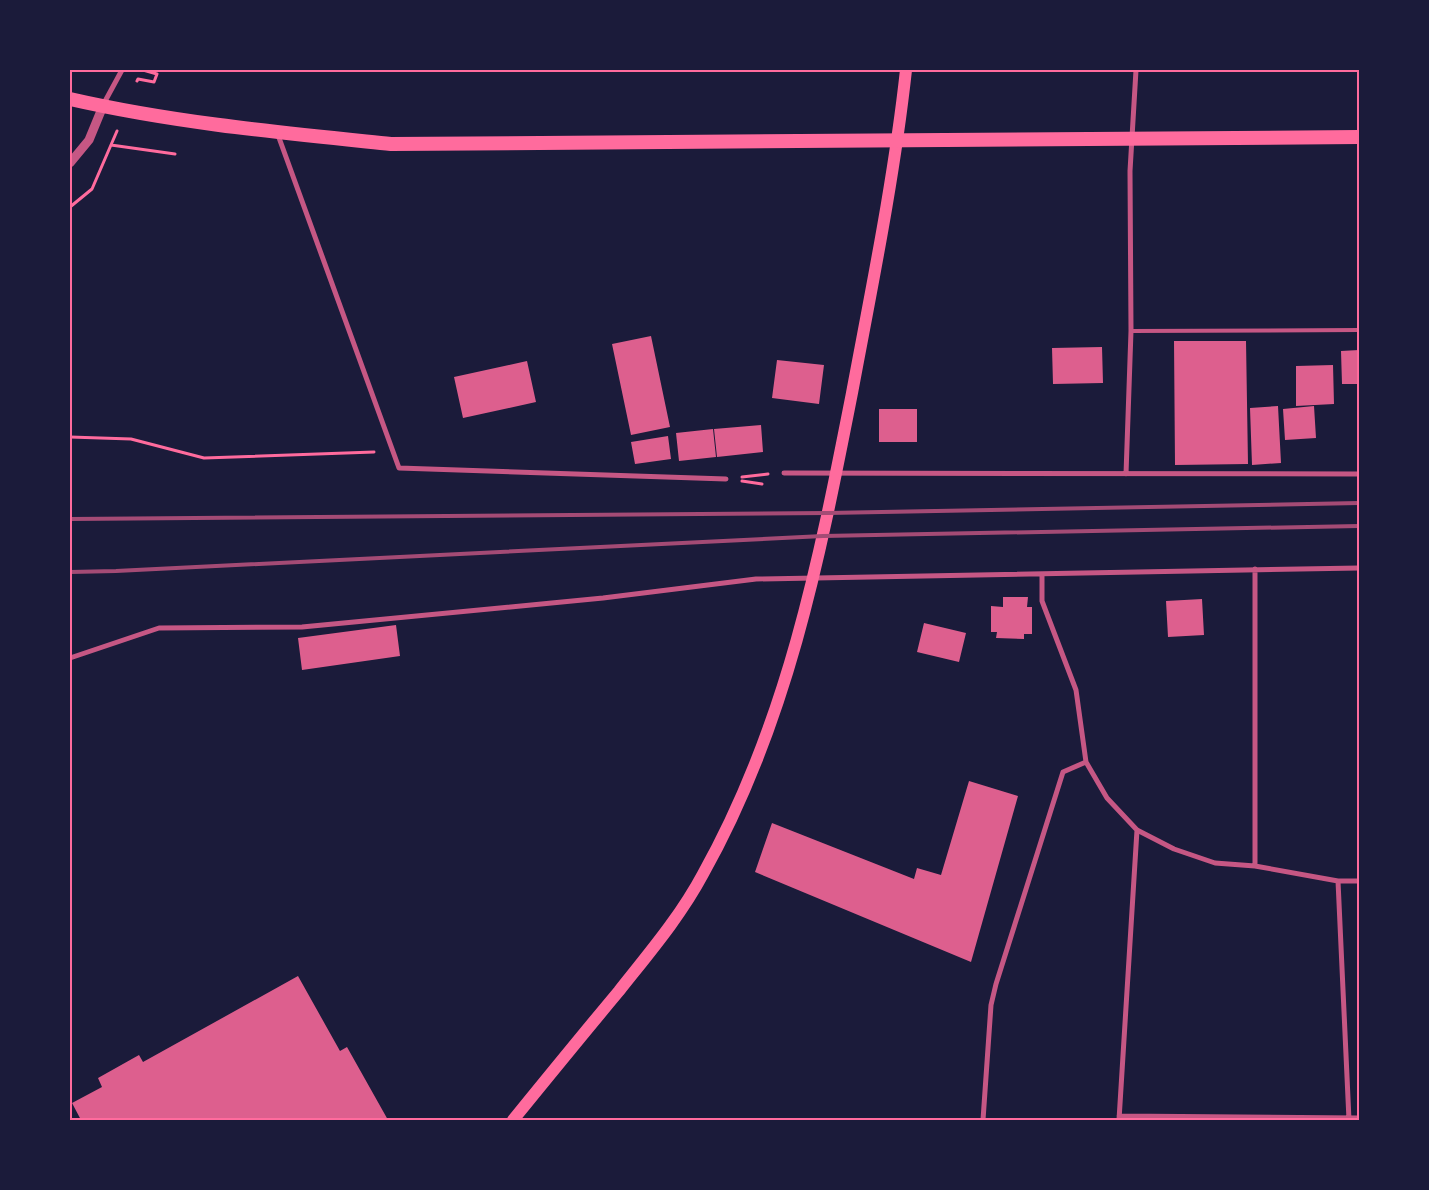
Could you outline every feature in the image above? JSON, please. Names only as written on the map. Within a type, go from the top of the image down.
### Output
[{"type":"highway","points":[[70,98],[103,106],[277,132],[391,144],[1359,137]]},
{"type":"main road","points":[[513,1120],[666,932],[702,876],[759,759],[781,697],[814,579],[890,196],[906,70]]},
{"type":"street","points":[[70,163],[89,140],[103,106],[122,70]]},
{"type":"street","points":[[1126,474],[1131,331],[1131,139],[1136,70]]},
{"type":"street","points":[[277,132],[399,468],[726,479]]},
{"type":"street","points":[[784,473],[1359,474]]},
{"type":"street","points":[[70,658],[158,628],[302,627],[603,598],[756,579],[1359,568]]},
{"type":"street","points":[[1255,866],[1256,569]]},
{"type":"street","points":[[1042,575],[1042,601],[1076,690],[1086,762],[1106,798],[1137,830],[1174,850],[1215,863],[1255,866],[1338,881],[1359,881]]},
{"type":"street","points":[[983,1120],[991,1005],[996,984],[1063,772],[1086,762]]},
{"type":"street","points":[[1137,830],[1119,1118],[1359,1118]]},
{"type":"street","points":[[1338,881],[1349,1119]]},
{"type":"lane","points":[[1131,331],[1359,330]]},
{"type":"path","points":[[134,87],[138,79],[154,82],[157,74],[144,70]]},
{"type":"path","points":[[70,207],[92,189],[118,129]]},
{"type":"path","points":[[111,145],[175,154]]},
{"type":"path","points":[[70,437],[132,439],[204,458],[393,452]]},
{"type":"path","points":[[726,479],[784,473]]},
{"type":"building","points":[[651,336],[670,427],[631,435],[612,344]]},
{"type":"building","points":[[1174,341],[1246,341],[1248,464],[1175,465]]},
{"type":"building","points":[[1102,347],[1103,383],[1053,384],[1052,348]]},
{"type":"building","points":[[1359,350],[1359,384],[1342,384],[1341,351]]},
{"type":"building","points":[[777,360],[824,365],[819,404],[772,398]]},
{"type":"building","points":[[527,361],[536,402],[463,418],[454,377]]},
{"type":"building","points":[[1333,365],[1334,404],[1296,406],[1296,366]]},
{"type":"building","points":[[1278,406],[1281,463],[1252,465],[1250,408]]},
{"type":"building","points":[[1314,406],[1316,438],[1285,440],[1283,409]]},
{"type":"building","points":[[879,409],[917,409],[917,442],[879,442]]},
{"type":"building","points":[[761,425],[763,452],[717,457],[714,429]]},
{"type":"building","points":[[713,429],[716,457],[679,461],[676,433]]},
{"type":"building","points":[[668,436],[671,459],[635,464],[631,442]]},
{"type":"building","points":[[1003,597],[1028,597],[1027,607],[1032,607],[1032,634],[1024,634],[1024,639],[996,638],[997,632],[991,632],[991,606],[1003,607]]},
{"type":"building","points":[[1202,599],[1204,635],[1168,637],[1166,601]]},
{"type":"building","points":[[924,623],[966,633],[959,662],[917,652]]},
{"type":"building","points":[[396,625],[400,656],[302,670],[298,638]]},
{"type":"building","points":[[969,781],[1018,796],[971,962],[755,872],[772,823],[914,879],[917,868],[941,875]]},
{"type":"building","points":[[298,976],[340,1051],[347,1047],[388,1120],[81,1120],[72,1103],[102,1087],[98,1078],[139,1055],[143,1062]]},
{"type":"railway","points":[[70,519],[828,513],[1359,503]]},
{"type":"railway","points":[[70,572],[823,536],[1359,526]]}]
